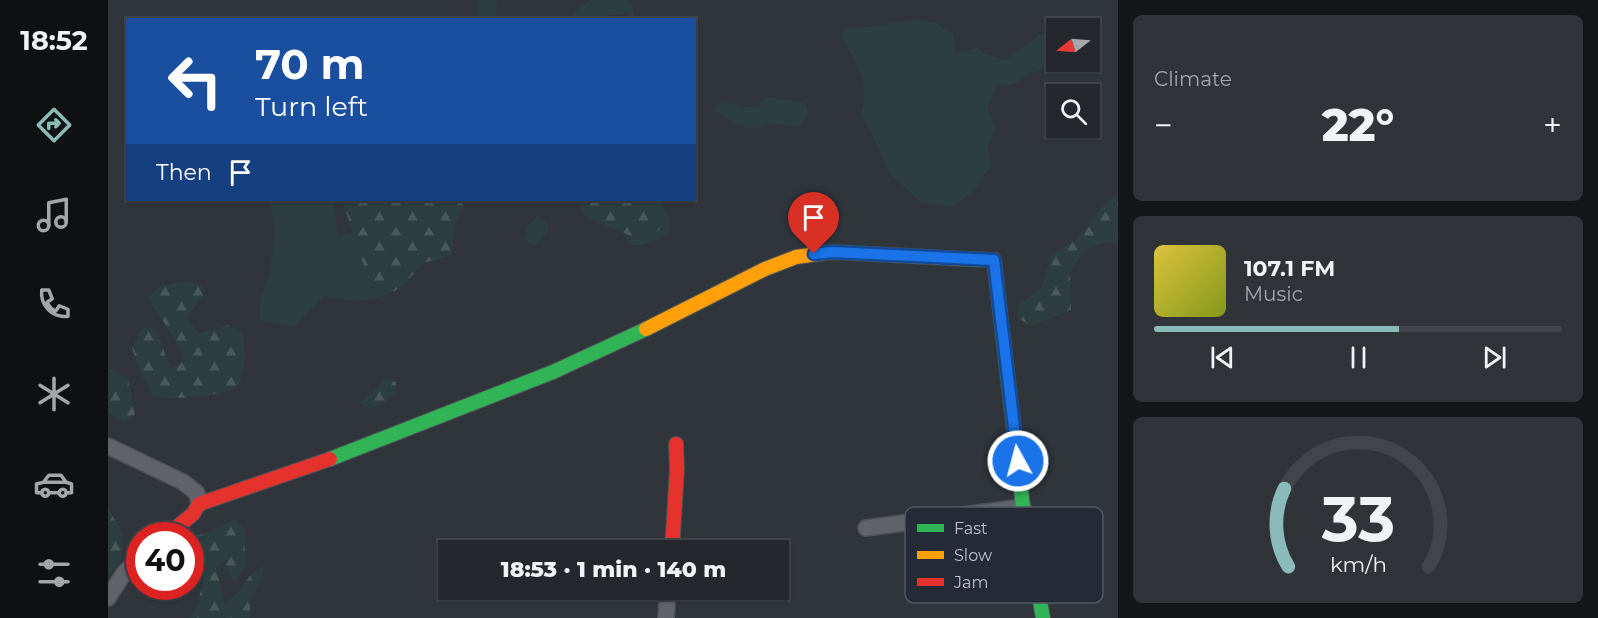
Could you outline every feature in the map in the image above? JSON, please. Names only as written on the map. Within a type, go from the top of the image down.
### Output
[{"type":"street","points":[[183,522],[200,504],[356,450],[553,372],[605,349],[765,269],[796,257],[832,252],[994,260],[1023,507]]},
{"type":"street","points":[[673,540],[677,469],[676,444]]},
{"type":"street","points":[[108,446],[183,483],[197,493],[200,504]]},
{"type":"street","points":[[866,528],[905,523]]},
{"type":"street","points":[[108,598],[126,571]]},
{"type":"street","points":[[666,618],[667,600]]},
{"type":"street","points":[[1039,603],[1042,618]]},
{"type":"green space","points":[[477,0],[497,0],[496,18],[477,18]]},
{"type":"green space","points":[[591,0],[626,0],[631,2],[635,18],[627,13],[597,18],[570,18],[576,10]]},
{"type":"green space","points":[[917,20],[934,22],[953,34],[956,53],[977,48],[986,54],[1006,60],[1039,35],[1046,34],[1046,68],[1012,84],[998,86],[987,107],[996,127],[988,146],[991,168],[982,176],[976,189],[953,207],[922,203],[889,173],[869,127],[860,114],[863,104],[863,83],[841,36],[849,28]]},
{"type":"green space","points":[[766,97],[805,103],[808,115],[799,127],[772,124],[751,129],[733,123],[714,110],[720,101],[744,107],[758,107]]},
{"type":"green space","points":[[1118,195],[1118,242],[1105,242],[1086,248],[1070,272],[1071,310],[1031,326],[1018,318],[1018,306],[1042,287],[1051,255],[1076,240],[1106,203]]},
{"type":"green space","points":[[270,201],[333,201],[338,235],[354,233],[375,299],[351,300],[325,296],[294,327],[260,320],[260,301],[270,272],[275,231]]},
{"type":"green space","points":[[342,201],[461,201],[463,205],[455,226],[451,255],[424,263],[399,289],[375,299]]},
{"type":"green space","points":[[578,201],[600,201],[587,211],[606,225],[595,222],[581,211]]},
{"type":"green space","points":[[591,201],[604,201],[611,204],[621,201],[649,201],[664,219],[659,230],[635,238],[606,225],[587,211]]},
{"type":"green space","points":[[604,201],[621,201],[611,204]]},
{"type":"green space","points":[[649,201],[659,201],[668,216],[670,224],[668,234],[652,242],[636,245],[625,241],[625,233],[635,238]]},
{"type":"green space","points":[[539,217],[546,221],[549,230],[534,246],[524,239],[529,224]]},
{"type":"green space","points":[[187,281],[202,286],[203,297],[186,317],[199,334],[227,325],[242,331],[245,357],[240,385],[220,393],[198,397],[154,397],[141,374],[132,348],[142,329],[153,327],[170,368],[181,364],[183,352],[148,298],[159,287]]},
{"type":"green space","points":[[108,368],[128,380],[135,414],[125,422],[108,413]]},
{"type":"green space","points":[[386,379],[396,382],[396,394],[371,409],[360,403]]},
{"type":"green space","points":[[108,508],[123,534],[122,559],[108,576]]},
{"type":"green space","points":[[235,519],[245,531],[245,566],[234,583],[223,560],[216,567],[224,604],[236,595],[251,574],[264,566],[261,579],[250,600],[250,618],[189,618],[199,600],[204,600],[204,534]]},
{"type":"traffic: fast","points":[[967,259],[994,260],[1023,507]]},
{"type":"traffic: fast","points":[[330,459],[553,372],[646,329]]},
{"type":"traffic: fast","points":[[1040,603],[1043,618]]},
{"type":"traffic: slow","points":[[646,329],[765,269],[796,257],[832,252],[967,259]]},
{"type":"traffic: jam","points":[[673,540],[677,469],[676,444]]},
{"type":"traffic: jam","points":[[183,522],[193,514],[199,504],[330,459]]},
{"type":"route","points":[[814,254],[832,252],[994,260],[1018,461]]}]
